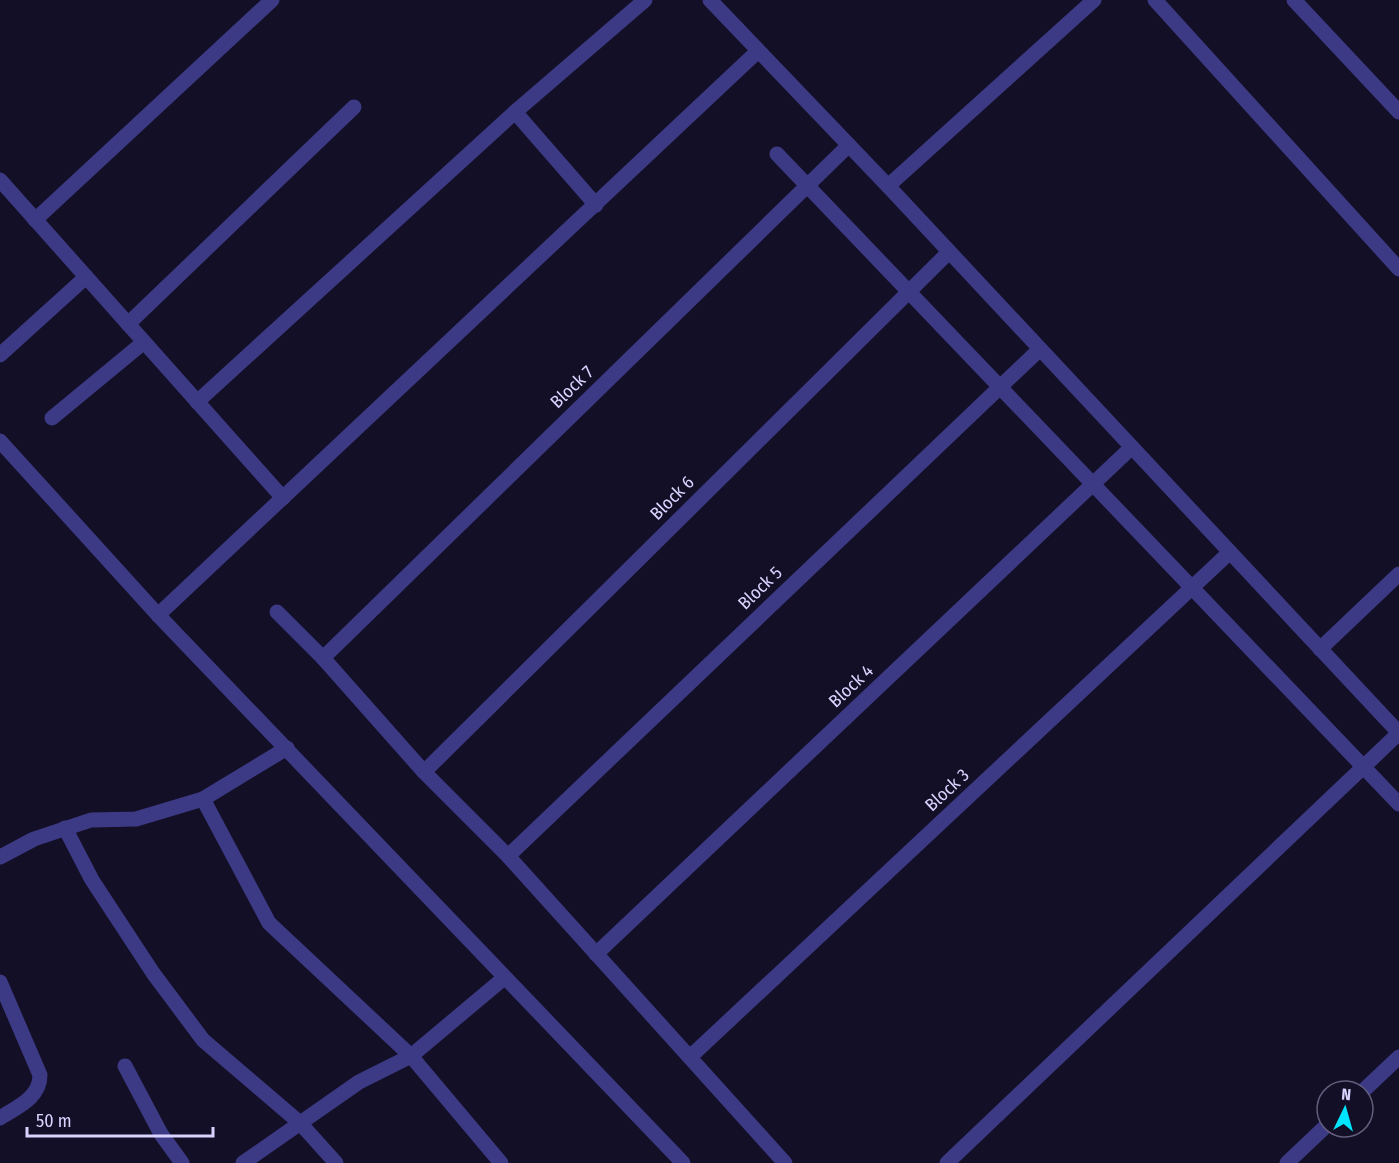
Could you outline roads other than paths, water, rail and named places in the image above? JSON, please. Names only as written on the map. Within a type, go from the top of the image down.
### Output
[{"type":"street","points":[[35,220],[272,0]]},
{"type":"street","points":[[197,402],[514,112],[645,0]]},
{"type":"street","points":[[710,0],[888,186],[1399,733],[947,1163]]},
{"type":"street","points":[[888,186],[1094,0]]},
{"type":"street","points":[[1155,0],[1399,269]]},
{"type":"street","points":[[1294,0],[1399,112]]},
{"type":"street","points":[[158,615],[758,51]]},
{"type":"street","points":[[128,324],[354,107]]},
{"type":"street","points":[[514,112],[596,205]]},
{"type":"street","name":"Block 7","points":[[323,658],[808,183],[849,146]]},
{"type":"street","points":[[777,154],[808,183],[1399,804]]},
{"type":"street","points":[[0,180],[283,498]]},
{"type":"street","name":"Block 6","points":[[424,772],[949,252]]},
{"type":"street","points":[[0,355],[86,277]]},
{"type":"street","points":[[52,418],[144,342]]},
{"type":"street","name":"Block 5","points":[[507,856],[1040,349]]},
{"type":"street","points":[[0,441],[158,615],[683,1163]]},
{"type":"street","name":"Block 4","points":[[596,954],[1132,447]]},
{"type":"street","name":"Block 3","points":[[690,1057],[1230,552]]},
{"type":"street","points":[[1320,649],[1399,574]]},
{"type":"street","points":[[277,612],[323,658],[424,772],[507,856],[785,1163]]},
{"type":"street","points":[[0,857],[34,839],[91,820],[136,819],[202,799],[287,748]]},
{"type":"street","points":[[202,799],[269,923],[411,1056],[501,1163]]},
{"type":"street","points":[[65,828],[92,880],[153,973],[203,1040],[300,1123],[336,1163]]},
{"type":"street","points":[[243,1163],[359,1082],[411,1056],[504,978]]},
{"type":"street","points":[[0,982],[40,1075],[40,1086],[31,1097],[0,1118]]},
{"type":"street","points":[[1375,1080],[1399,1057]]},
{"type":"street","points":[[125,1066],[161,1134],[182,1163]]},
{"type":"street","points":[[1287,1163],[1315,1136]]}]
